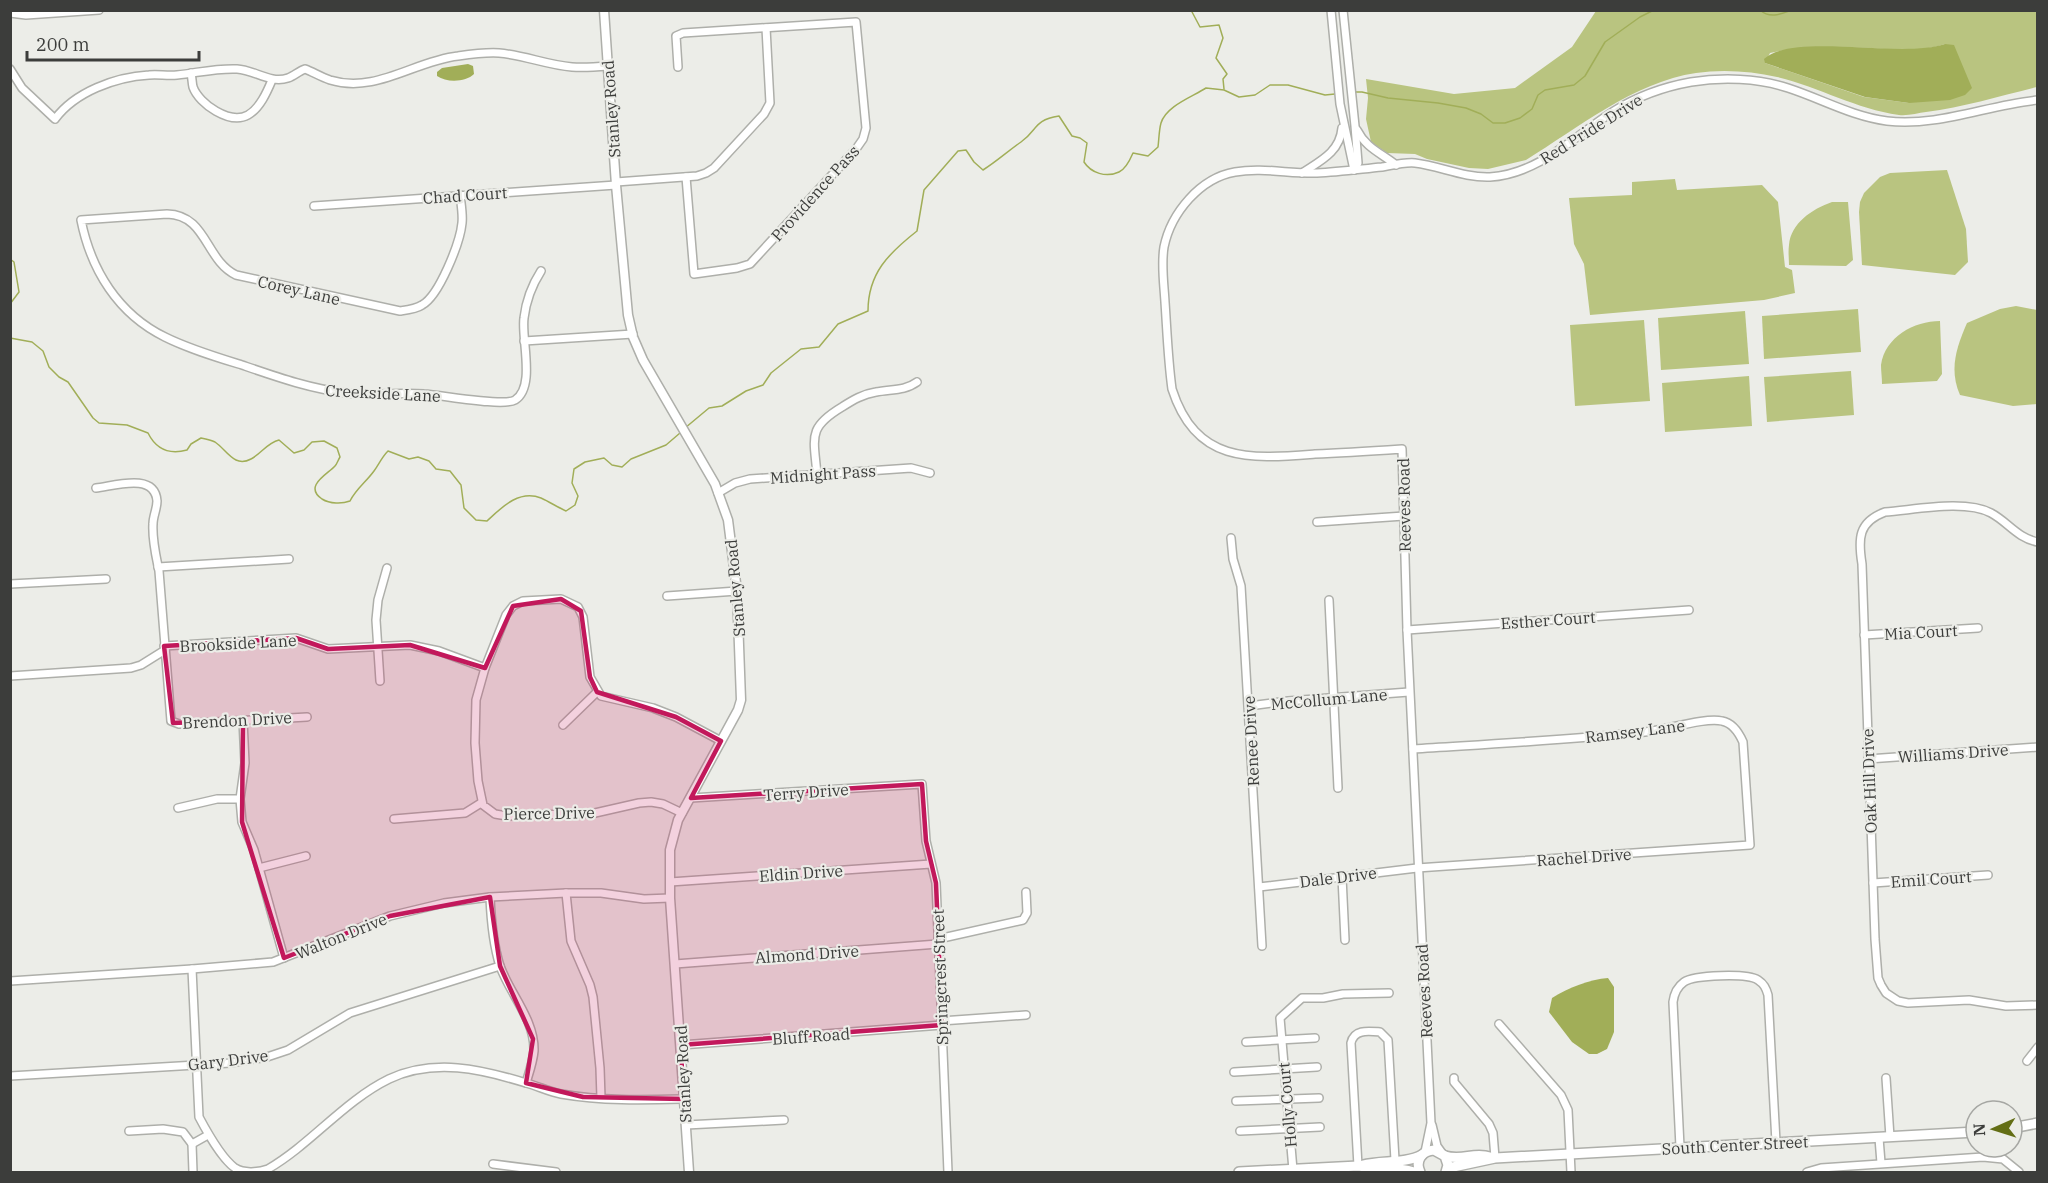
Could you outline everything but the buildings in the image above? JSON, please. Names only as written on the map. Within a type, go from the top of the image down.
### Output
[{"type":"main road","name":"South Center Street","points":[[1447,1173],[1453,1167],[1495,1158],[1964,1133]]},
{"type":"main road","name":"South Center Street","points":[[1424,1154],[1434,1150],[1457,1159],[1484,1155],[1495,1158]]},
{"type":"main road","points":[[1239,1173],[1358,1166],[1374,1162],[1413,1160],[1424,1154]]},
{"type":"main road","points":[[1420,1173],[1418,1164],[1424,1154]]},
{"type":"main road","points":[[1444,1155],[1448,1165],[1447,1173]]},
{"type":"main road","points":[[1358,1166],[1400,1169],[1414,1173]]},
{"type":"street","points":[[11,16],[99,10]]},
{"type":"street","name":"Stanley Road","points":[[604,10],[628,315],[643,360],[718,493],[728,520],[737,591],[741,700],[682,813],[671,841],[670,898],[689,1173]]},
{"type":"street","points":[[1331,10],[1340,104],[1354,170]]},
{"type":"street","points":[[1342,10],[1358,163],[1354,170]]},
{"type":"street","name":"Providence Pass","points":[[686,177],[694,274],[737,268],[750,264],[860,144],[865,134],[866,122],[856,21],[766,28]]},
{"type":"street","points":[[678,67],[676,36],[683,33],[766,28]]},
{"type":"street","name":"Chad Court","points":[[314,206],[616,184],[702,175],[711,171],[768,109],[771,96],[766,28]]},
{"type":"street","points":[[10,69],[22,88],[55,119],[73,99],[116,81],[150,75],[169,76],[245,69],[272,80],[289,78],[305,69],[328,80],[370,83],[438,60],[499,53],[569,67],[608,66]]},
{"type":"street","points":[[191,73],[194,88],[201,99],[228,117],[236,118],[248,115],[258,105],[272,80]]},
{"type":"street","name":"Red Pride Drive","points":[[1354,170],[1413,163],[1450,172],[1490,177],[1523,170],[1561,148],[1613,111],[1633,100],[1650,92],[1688,82],[1715,79],[1786,87],[1847,111],[1889,121],[1928,121],[1999,105],[2037,100]]},
{"type":"street","points":[[1302,173],[1334,150],[1342,135],[1343,120]]},
{"type":"street","points":[[1355,126],[1365,144],[1396,165]]},
{"type":"street","name":"Reeves Road","points":[[1354,170],[1302,173],[1235,172],[1214,178],[1194,193],[1181,209],[1170,229],[1163,262],[1172,389],[1188,424],[1204,439],[1224,450],[1242,456],[1269,458],[1402,449],[1409,692],[1431,1123],[1437,1146],[1444,1155]]},
{"type":"street","name":"Corey Lane","points":[[81,220],[181,215],[192,222],[220,263],[229,272],[400,311],[422,305],[432,297],[441,284],[460,236],[462,219],[460,195]]},
{"type":"street","name":"Creekside Lane","points":[[81,220],[91,258],[102,280],[124,306],[148,327],[176,342],[317,389],[355,394],[423,394],[508,402],[517,399],[525,386],[523,327],[526,306],[541,271]]},
{"type":"street","points":[[524,341],[633,334]]},
{"type":"street","points":[[817,475],[814,436],[823,419],[858,398],[873,392],[910,387],[917,382]]},
{"type":"street","name":"Midnight Pass","points":[[718,493],[742,480],[911,468],[930,473]]},
{"type":"street","points":[[96,488],[140,483],[150,487],[157,500],[153,522],[155,560],[158,567],[165,648]]},
{"type":"street","name":"Oak Hill Drive","points":[[2037,542],[2015,532],[1999,518],[1983,509],[1960,506],[1885,512],[1869,520],[1860,542],[1878,978],[1884,991],[1890,997],[1908,1003],[1969,1000],[2006,1006],[2037,1005]]},
{"type":"street","points":[[1317,522],[1404,516]]},
{"type":"street","name":"Renee Drive","points":[[1231,538],[1233,559],[1241,586],[1262,946]]},
{"type":"street","points":[[158,567],[289,559]]},
{"type":"street","points":[[380,681],[376,647],[376,609],[387,568]]},
{"type":"street","points":[[10,584],[106,579]]},
{"type":"street","points":[[668,597],[737,591]]},
{"type":"street","name":"Pierce Drive","points":[[597,692],[590,677],[585,624],[581,611],[573,604],[561,599],[523,601],[513,606],[506,615],[485,668],[476,700],[474,727],[482,803],[495,814],[507,816],[608,812],[651,802],[663,804],[682,813]]},
{"type":"street","points":[[1329,600],[1338,788]]},
{"type":"street","name":"Esther Court","points":[[1407,630],[1689,610]]},
{"type":"street","name":"Mia Court","points":[[1864,635],[1978,628]]},
{"type":"street","name":"Brookside Lane","points":[[10,676],[131,668],[141,665],[165,648],[296,638],[327,649],[410,645],[430,649],[485,668]]},
{"type":"street","name":"Brendon Drive","points":[[165,648],[170,717],[173,723],[307,717]]},
{"type":"street","points":[[562,725],[597,692],[612,700],[653,708],[676,717],[721,741]]},
{"type":"street","name":"McCollum Lane","points":[[1249,706],[1409,692]]},
{"type":"street","points":[[243,720],[245,763],[240,799],[242,822],[254,850],[284,958]]},
{"type":"street","name":"Ramsey Lane","points":[[1413,749],[1626,734],[1713,720],[1724,721],[1731,724],[1743,742],[1750,845]]},
{"type":"street","name":"Williams Drive","points":[[1868,759],[2037,747]]},
{"type":"street","name":"Terry Drive","points":[[691,798],[922,784]]},
{"type":"street","name":"Springcrest Street","points":[[922,784],[926,841],[936,883],[948,1173]]},
{"type":"street","points":[[178,808],[217,799],[240,799]]},
{"type":"street","points":[[394,819],[465,813],[482,803]]},
{"type":"street","name":"Rachel Drive","points":[[1417,868],[1750,845]]},
{"type":"street","points":[[259,868],[306,856]]},
{"type":"street","name":"Eldin Drive","points":[[670,882],[932,864]]},
{"type":"street","name":"Dale Drive","points":[[1259,887],[1417,868]]},
{"type":"street","name":"Emil Court","points":[[1873,883],[1988,875]]},
{"type":"street","points":[[1342,877],[1345,940]]},
{"type":"street","name":"Almond Drive","points":[[675,964],[938,941],[1023,921],[1028,913],[1026,892]]},
{"type":"street","points":[[566,893],[571,941],[593,997],[601,1098]]},
{"type":"street","name":"Walton Drive","points":[[10,981],[258,964],[284,958],[390,916],[433,905],[490,897],[595,893],[644,899],[670,898]]},
{"type":"street","points":[[490,897],[492,927],[500,966],[532,1032],[534,1054],[526,1083]]},
{"type":"street","name":"Gary Drive","points":[[10,1076],[253,1060],[276,1054],[350,1013],[500,966]]},
{"type":"street","points":[[192,969],[199,1117],[208,1135],[236,1168],[249,1172],[272,1166],[387,1080],[428,1068],[451,1066],[470,1068],[558,1094],[633,1101],[683,1099]]},
{"type":"street","points":[[1680,1148],[1673,1011],[1674,994],[1689,979],[1750,977],[1757,979],[1766,987],[1776,1142]]},
{"type":"street","name":"Holly Court","points":[[1293,1170],[1280,1018],[1302,998],[1323,999],[1343,994],[1389,993]]},
{"type":"street","name":"Bluff Road","points":[[681,1045],[1026,1015]]},
{"type":"street","points":[[1499,1024],[1564,1099],[1568,1110],[1571,1173]]},
{"type":"street","points":[[1358,1166],[1351,1040],[1358,1032],[1384,1033],[1388,1040],[1395,1160]]},
{"type":"street","points":[[1246,1042],[1315,1038]]},
{"type":"street","points":[[2027,1061],[2037,1047]]},
{"type":"street","points":[[1234,1072],[1317,1067]]},
{"type":"street","points":[[1454,1078],[1454,1082],[1489,1124],[1493,1133],[1495,1158]]},
{"type":"street","points":[[1886,1078],[1890,1137]]},
{"type":"street","points":[[1236,1101],[1319,1098]]},
{"type":"street","points":[[686,1125],[784,1120]]},
{"type":"street","name":"Reeves Road","points":[[1424,1154],[1431,1123]]},
{"type":"street","points":[[1240,1131],[1320,1127]]},
{"type":"street","points":[[129,1131],[183,1132],[192,1144],[193,1173]]},
{"type":"street","points":[[192,1144],[208,1135]]},
{"type":"street","points":[[1879,1138],[1881,1163]]},
{"type":"street","points":[[1807,1173],[1821,1168],[1994,1157],[2009,1162],[2019,1173]]},
{"type":"street","points":[[493,1164],[556,1173]]},
{"type":"highlighted area","points":[[561,599],[581,611],[590,677],[597,692],[676,717],[721,741],[691,798],[922,784],[926,841],[936,883],[942,1025],[681,1045],[683,1099],[583,1097],[526,1083],[533,1039],[500,966],[490,897],[390,916],[284,958],[242,822],[243,720],[173,723],[164,646],[296,638],[328,649],[410,645],[485,668],[513,606]]},
{"type":"shaded area","points":[[1596,11],[2037,11],[2037,87],[1954,107],[1902,115],[1868,108],[1777,77],[1757,73],[1716,71],[1673,78],[1651,86],[1607,108],[1526,160],[1488,169],[1469,168],[1427,159],[1415,154],[1387,153],[1371,142],[1366,119],[1368,98],[1366,79],[1454,94],[1515,88],[1572,47]],"holes":[[[1945,44],[1909,103],[1864,97],[1765,63],[1770,53],[1795,49],[1833,47],[1909,50]]]},
{"type":"shaded area","points":[[1954,45],[1972,88],[1965,95],[1950,100],[1909,103],[1865,97],[1765,63],[1764,59],[1778,51],[1798,47],[1902,49]]},
{"type":"shaded area","points":[[468,64],[473,66],[474,74],[466,79],[451,81],[437,76],[437,72],[442,68]]},
{"type":"shaded area","points":[[1947,170],[1966,229],[1968,262],[1955,275],[1862,265],[1859,212],[1864,193],[1880,177],[1890,173]]},
{"type":"shaded area","points":[[1675,179],[1677,190],[1762,185],[1778,202],[1785,267],[1792,270],[1795,293],[1764,300],[1590,315],[1584,264],[1574,244],[1569,198],[1632,195],[1632,182]]},
{"type":"shaded area","points":[[1832,202],[1848,202],[1853,260],[1846,266],[1789,265],[1789,245],[1798,224],[1810,213]]},
{"type":"shaded area","points":[[2016,306],[2037,310],[2037,404],[2013,406],[1960,395],[1954,368],[1967,323],[2000,309]]},
{"type":"shaded area","points":[[1858,309],[1861,352],[1764,359],[1762,316]]},
{"type":"shaded area","points":[[1745,311],[1749,364],[1661,370],[1658,318]]},
{"type":"shaded area","points":[[1644,320],[1650,401],[1575,406],[1570,325]]},
{"type":"shaded area","points":[[1940,321],[1942,374],[1937,381],[1882,384],[1881,365],[1888,346],[1902,332],[1920,324]]},
{"type":"shaded area","points":[[1851,371],[1854,415],[1767,422],[1764,377]]},
{"type":"shaded area","points":[[1749,376],[1752,426],[1665,432],[1662,383]]},
{"type":"shaded area","points":[[1608,978],[1614,987],[1614,1032],[1607,1049],[1597,1054],[1589,1054],[1572,1042],[1549,1012],[1552,998],[1579,985]]},
{"type":"waterway","points":[[1191,10],[1200,27],[1219,25],[1223,38],[1216,58],[1227,74],[1223,79],[1224,89]]},
{"type":"waterway","points":[[1355,92],[1466,108],[1481,114],[1493,123],[1505,123],[1520,118],[1532,109],[1538,95],[1545,90],[1574,85],[1585,76],[1605,42],[1654,10]]},
{"type":"waterway","points":[[1760,10],[1772,15],[1792,10]]},
{"type":"waterway","points":[[685,428],[709,408],[722,406],[746,391],[763,385],[771,373],[801,349],[819,347],[838,324],[868,311],[869,298],[876,275],[889,256],[917,231],[924,190],[958,151],[966,150],[983,170],[1026,138],[1044,120],[1059,116],[1072,136],[1087,143],[1084,162],[1087,166],[1099,173],[1109,175],[1124,169],[1133,153],[1148,156],[1158,147],[1161,123],[1168,112],[1180,102],[1206,88],[1224,90],[1239,97],[1255,95],[1270,85],[1288,85],[1325,95],[1335,94]]},
{"type":"waterway","points":[[10,259],[14,262],[19,292],[10,304]]},
{"type":"waterway","points":[[10,338],[32,342],[43,351],[49,367],[68,382],[99,423],[127,425],[148,433],[159,447],[169,451],[187,450],[191,444],[201,438],[215,442],[235,460],[245,461],[255,457],[271,443],[279,440],[294,453],[304,450],[312,442],[324,441],[337,448],[340,457],[315,489],[322,499],[332,503],[350,501],[388,451],[409,459],[418,457],[429,461],[436,469],[450,471],[461,485],[464,508],[476,520],[487,521],[511,501],[525,496],[541,498],[566,511],[575,505],[578,496],[572,483],[574,469],[585,462],[604,458],[612,465],[622,467],[631,459],[666,445],[680,433]]}]
